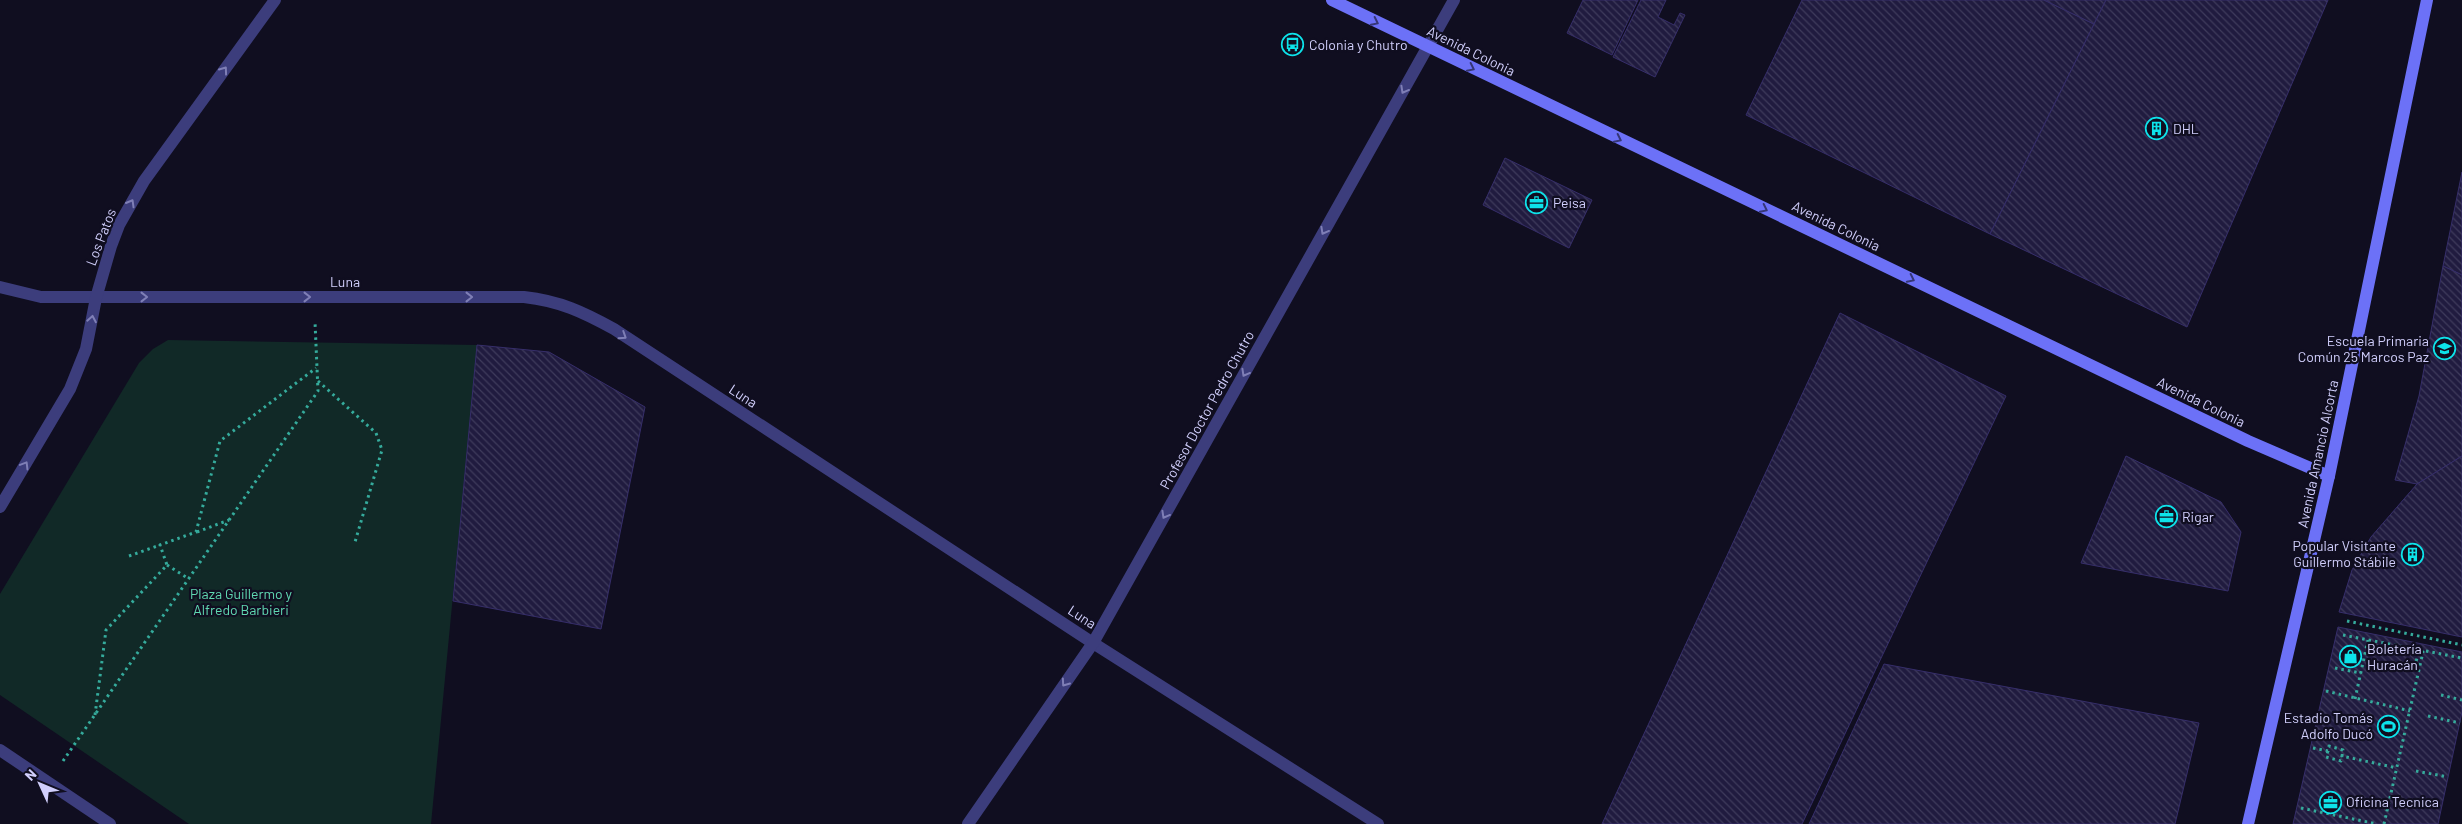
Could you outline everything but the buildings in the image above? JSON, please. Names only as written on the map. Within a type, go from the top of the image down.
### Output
[{"type":"main road","name":"Avenida Colonia","points":[[1332,0],[2230,432],[2328,476]]},
{"type":"main road","name":"Avenida Amancio Alcorta","points":[[2248,824],[2328,476],[2427,0]]},
{"type":"street","name":"Los Patos","points":[[0,507],[70,390],[86,349],[96,298],[119,225],[136,194],[275,0]]},
{"type":"street","name":"Profesor Doctor Pedro Chutro","points":[[968,824],[1093,643],[1454,0]]},
{"type":"street","name":"Luna","points":[[0,287],[41,297],[524,297],[547,300],[578,309],[614,329],[1093,643],[1378,824]]},
{"type":"street","points":[[0,750],[110,824]]},
{"type":"path","points":[[49,783],[318,391],[314,297]]},
{"type":"path","points":[[196,532],[220,441],[317,368]]},
{"type":"path","points":[[318,381],[376,434],[381,442],[380,460],[355,542]]},
{"type":"path","points":[[129,556],[230,519]]},
{"type":"path","points":[[160,545],[166,565],[189,579]]},
{"type":"path","points":[[95,716],[106,630],[166,565]]},
{"type":"path","points":[[2347,621],[2462,645]]},
{"type":"path","points":[[2343,635],[2462,658]]},
{"type":"path","points":[[2355,699],[2368,640]]},
{"type":"path","points":[[2384,824],[2423,652],[2419,650],[2414,669]]},
{"type":"path","points":[[2384,824],[2424,651]]},
{"type":"path","points":[[2335,668],[2361,673]]},
{"type":"path","points":[[2326,691],[2410,712]]},
{"type":"path","points":[[2441,695],[2462,700]]},
{"type":"path","points":[[2428,716],[2460,723]]},
{"type":"path","points":[[2329,746],[2343,750],[2342,756],[2341,761],[2326,757],[2329,746]]},
{"type":"path","points":[[2313,748],[2328,751]]},
{"type":"path","points":[[2342,756],[2398,768]]},
{"type":"path","points":[[2416,771],[2448,778]]},
{"type":"path","points":[[2301,808],[2377,824]]},
{"type":"green space","name":"Plaza Guillermo y Alfredo Barbieri","points":[[168,340],[477,345],[431,824],[189,824],[0,695],[0,594],[139,363],[153,349]]},
{"type":"place","name":"Colonia y Chutro","points":[[1293,45]]},
{"type":"place","name":"DHL","points":[[2157,129]]},
{"type":"place","name":"Peisa","points":[[1537,203]]},
{"type":"place","name":"Escuela Primaria Común 25 Marcos Paz","points":[[2445,349]]},
{"type":"place","name":"Rigar","points":[[2166,517]]},
{"type":"place","name":"Popular Visitante Guillermo Stábile","points":[[2412,554]]},
{"type":"place","name":"Boletería Huracán","points":[[2351,657]]},
{"type":"place","name":"Estadio Tomás Adolfo Ducó","points":[[2389,726]]},
{"type":"place","name":"Oficina Tecnica","points":[[2330,802]]}]
